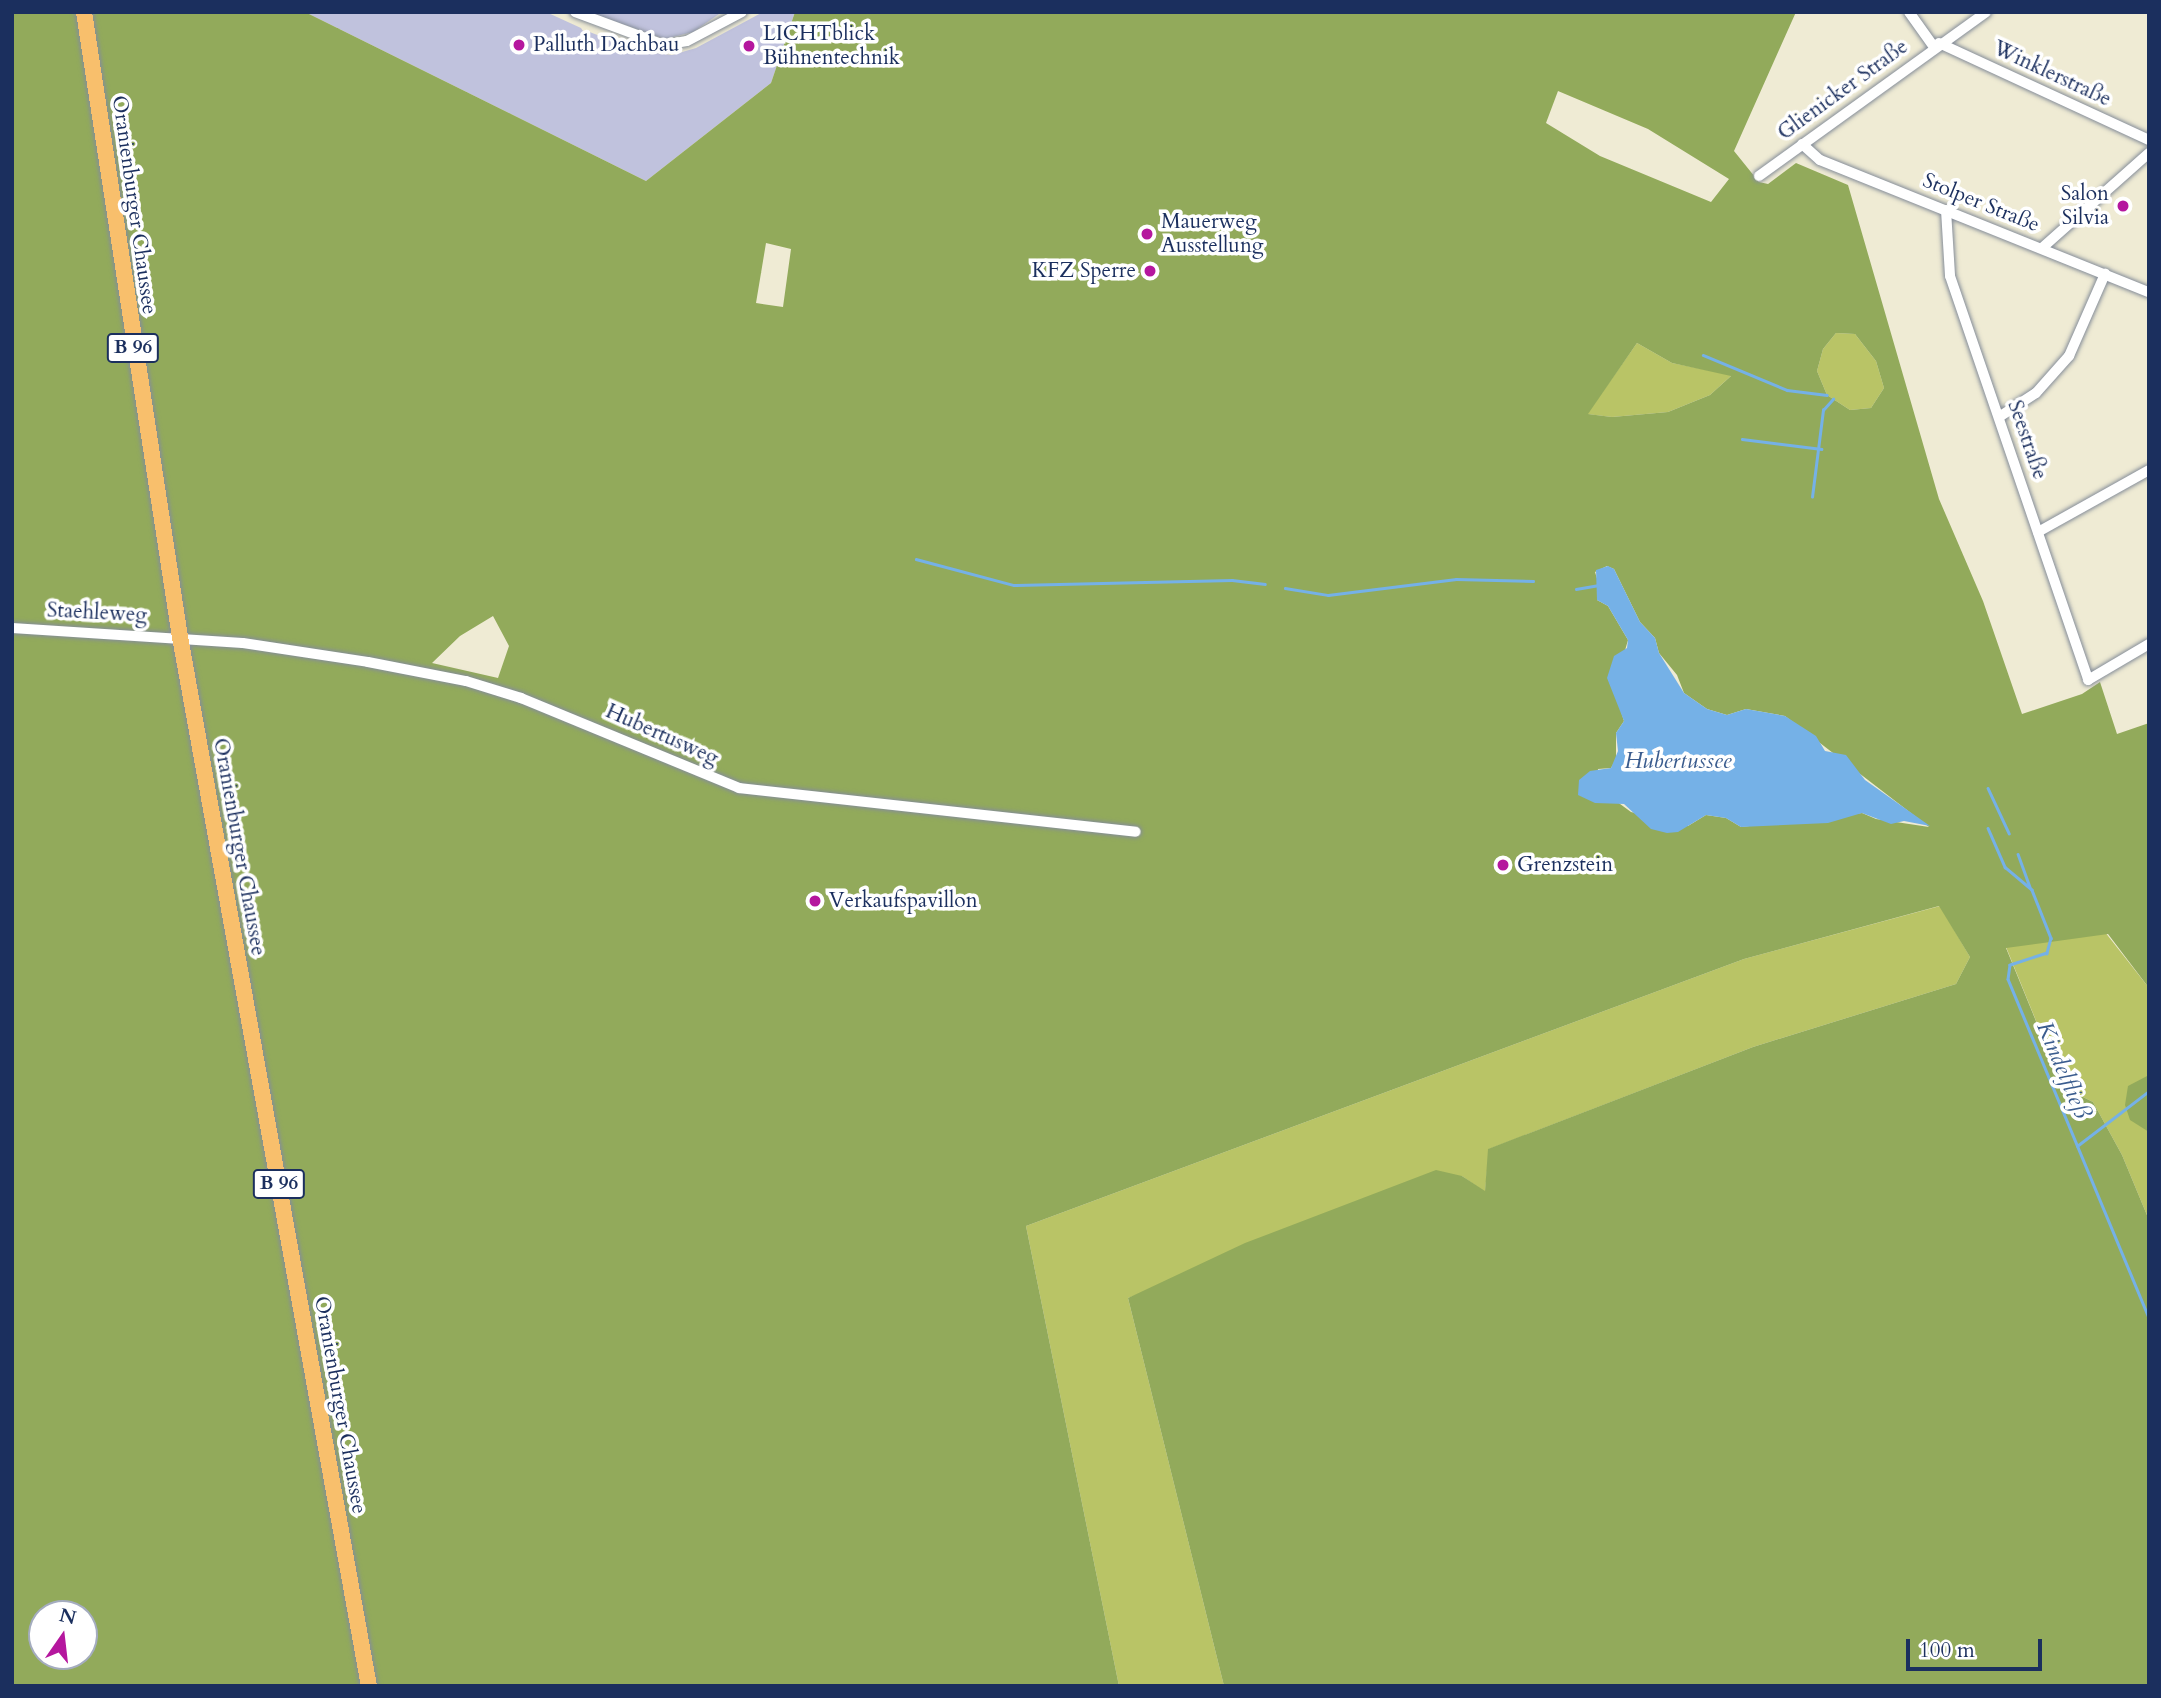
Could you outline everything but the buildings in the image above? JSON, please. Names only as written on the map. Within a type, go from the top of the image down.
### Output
[{"type":"main road","name":"Oranienburger Chaussee","points":[[84,12],[180,637],[369,1686]]},
{"type":"street","points":[[575,12],[643,41],[667,45],[687,41],[742,12]]},
{"type":"street","points":[[1909,12],[1936,45]]},
{"type":"street","name":"Glienicker Straße","points":[[1759,176],[1936,45],[1986,12]]},
{"type":"street","name":"Winklerstraße","points":[[1936,45],[2149,140]]},
{"type":"street","name":"Stolper Straße","points":[[1802,144],[1820,160],[2149,292]]},
{"type":"street","points":[[2042,248],[2149,153]]},
{"type":"street","name":"Seestraße","points":[[1946,210],[1950,276],[2088,680],[2149,644]]},
{"type":"street","points":[[1999,418],[2036,393],[2069,356],[2105,274]]},
{"type":"street","points":[[2038,532],[2149,470]]},
{"type":"street","name":"Staehleweg","points":[[12,628],[180,637]]},
{"type":"street","name":"Hubertusweg","points":[[180,637],[307,651],[487,687],[596,726],[687,770],[739,788],[1136,832]]},
{"type":"shaded area","points":[[305,12],[546,12],[581,28],[585,34],[587,31],[639,51],[672,55],[696,48],[763,12],[795,12],[771,83],[646,181]]},
{"type":"shaded area","points":[[589,12],[722,12],[693,32],[665,39]]},
{"type":"green space","points":[[12,12],[305,12],[646,181],[771,83],[795,12],[1796,12],[1734,151],[1759,182],[1768,184],[1796,163],[1848,185],[1939,499],[1983,601],[2022,714],[2082,694],[2100,682],[2117,734],[2149,723],[2149,988],[2108,934],[2006,948],[2063,1087],[2093,1102],[2122,1155],[2149,1220],[2149,1686],[1224,1686],[1128,1298],[1245,1243],[1436,1170],[1462,1176],[1485,1191],[1488,1149],[1753,1047],[1956,984],[1970,957],[1939,906],[1744,959],[1026,1226],[1119,1686],[12,1686]],"holes":[[[1558,91],[1648,129],[1729,179],[1711,202],[1600,156],[1546,123]],[[766,243],[791,249],[783,307],[756,303]],[[1836,333],[1855,334],[1876,361],[1884,388],[1871,408],[1850,410],[1827,395],[1817,371],[1823,349]],[[1637,343],[1672,363],[1731,376],[1710,395],[1668,412],[1612,417],[1588,414]],[[1607,566],[1614,569],[1640,622],[1655,638],[1659,653],[1677,675],[1684,693],[1707,709],[1727,715],[1746,709],[1785,716],[1929,827],[1876,819],[1862,813],[1741,827],[1726,818],[1706,815],[1688,826],[1631,812],[1616,801],[1595,803],[1598,769],[1611,768],[1616,759],[1616,733],[1624,721],[1614,689],[1628,640],[1608,606],[1597,600],[1599,585],[1595,572]],[[493,616],[509,646],[498,678],[432,663],[460,636]]]},
{"type":"green space","points":[[1836,333],[1855,334],[1876,361],[1884,388],[1871,408],[1850,410],[1827,395],[1817,371],[1823,349]]},
{"type":"green space","points":[[1637,343],[1672,363],[1732,375],[1710,395],[1668,412],[1612,417],[1587,414]]},
{"type":"green space","points":[[2053,866],[2149,988],[2149,1220],[2122,1155],[2093,1102],[2063,1087],[2006,947],[2018,945]]},
{"type":"green space","points":[[1940,906],[1970,957],[1956,984],[1753,1047],[1489,1149],[1485,1192],[1462,1176],[1128,1298],[1224,1686],[1119,1686],[1026,1226],[1744,959]]},
{"type":"green space","points":[[2149,1075],[2149,1132],[2130,1120],[2125,1105],[2128,1086]]},
{"type":"water","name":"Hubertussee","points":[[1608,566],[1614,569],[1640,622],[1655,638],[1659,653],[1684,693],[1707,709],[1727,715],[1746,709],[1785,716],[1816,736],[1825,751],[1846,755],[1865,780],[1930,826],[1904,821],[1891,824],[1862,813],[1828,823],[1741,827],[1726,818],[1706,815],[1678,832],[1667,833],[1651,829],[1624,804],[1595,803],[1578,795],[1579,780],[1590,771],[1611,768],[1618,751],[1616,733],[1624,721],[1607,678],[1614,656],[1627,648],[1628,640],[1608,606],[1597,600],[1596,570]]},
{"type":"waterway","points":[[1703,355],[1787,390],[1827,395]]},
{"type":"waterway","points":[[1812,497],[1823,410],[1833,399]]},
{"type":"waterway","points":[[1742,439],[1821,449]]},
{"type":"waterway","points":[[916,559],[1014,585],[1232,580],[1265,584]]},
{"type":"waterway","points":[[1285,588],[1328,595],[1456,579],[1533,581]]},
{"type":"waterway","points":[[1576,589],[1599,585]]},
{"type":"waterway","points":[[1988,788],[2009,833]]},
{"type":"waterway","name":"Kindelfließ","points":[[1988,828],[2005,867],[2032,890],[2051,938],[2047,953],[2010,965],[2008,979],[2149,1317]]},
{"type":"waterway","points":[[2018,854],[2030,887]]},
{"type":"waterway","points":[[2077,1146],[2149,1091]]},
{"type":"place","name":"Palluth Dachbau","points":[[519,45]]},
{"type":"place","name":"LICHTblick Bühnentechnik","points":[[749,46]]},
{"type":"place","name":"Salon Silvia","points":[[2123,206]]},
{"type":"place","name":"Mauerweg Ausstellung","points":[[1147,234]]},
{"type":"place","name":"KFZ Sperre","points":[[1150,271]]},
{"type":"place","name":"Grenzstein","points":[[1503,865]]},
{"type":"place","name":"Verkaufspavillon","points":[[815,901]]}]
